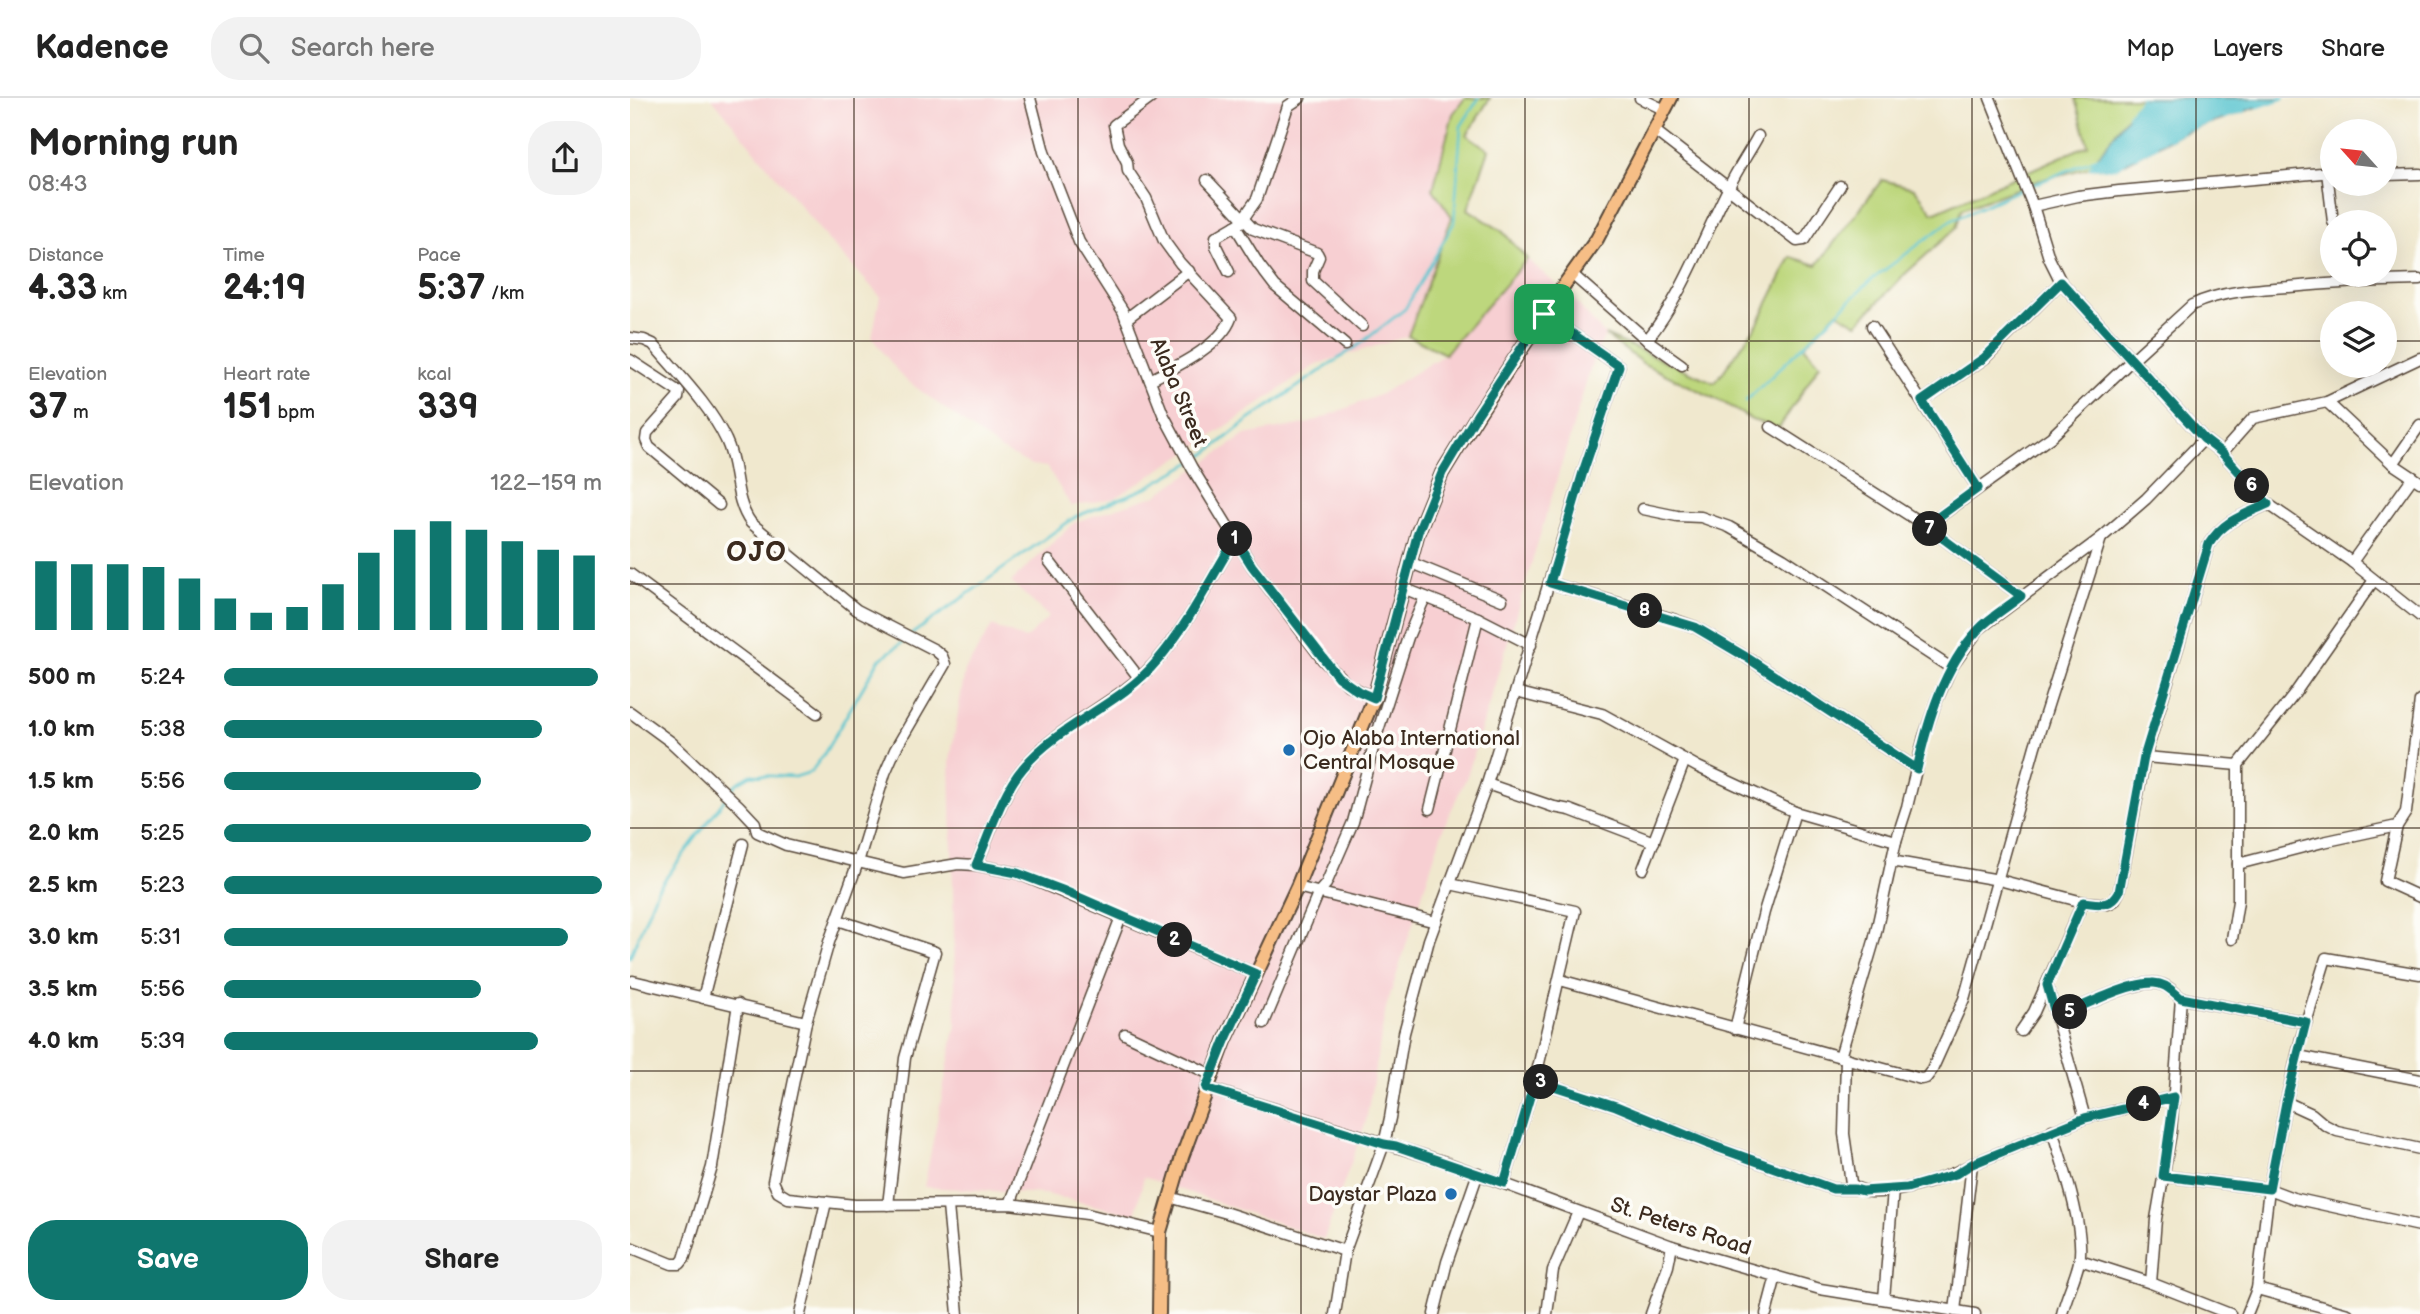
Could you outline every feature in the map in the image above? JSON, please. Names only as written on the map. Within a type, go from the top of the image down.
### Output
[{"type":"main road","points":[[1159,1314],[1160,1232],[1169,1197],[1225,1041],[1297,887],[1374,698],[1418,532],[1442,473],[1477,415],[1597,239],[1671,98]]},
{"type":"street","name":"Alaba Street","points":[[1030,98],[1044,152],[1079,242],[1126,319],[1163,414],[1189,465],[1252,566],[1338,677],[1374,698]]},
{"type":"street","points":[[1150,380],[1196,355],[1231,318],[1173,255],[1158,230],[1146,198],[1128,171],[1127,162],[1118,144],[1114,129],[1118,121],[1151,98]]},
{"type":"street","points":[[1229,272],[1214,241],[1219,234],[1239,223],[1257,199],[1288,106],[1300,98]]},
{"type":"street","points":[[1640,98],[1665,110]]},
{"type":"street","points":[[1990,98],[2022,176],[2049,258],[2061,282],[2204,439],[2222,453],[2268,504],[2351,562],[2420,616]]},
{"type":"street","points":[[1655,131],[1797,241],[1804,240],[1840,186]]},
{"type":"street","points":[[1647,340],[1660,323],[1758,136]]},
{"type":"street","points":[[2031,202],[2320,173]]},
{"type":"street","points":[[2398,175],[2420,174]]},
{"type":"street","points":[[1207,180],[1239,223],[1259,265],[1275,286],[1345,345]]},
{"type":"street","points":[[1239,223],[1317,253],[1319,257],[1313,271],[1313,281],[1362,326]]},
{"type":"street","points":[[1126,319],[1189,271]]},
{"type":"street","points":[[1571,277],[1647,340],[1682,365]]},
{"type":"street","points":[[2397,279],[2420,280]]},
{"type":"street","points":[[1922,401],[1984,358],[2061,282]]},
{"type":"street","points":[[1926,526],[2051,437],[2192,306],[2202,300],[2320,282]]},
{"type":"street","points":[[1335,1314],[1345,1251],[1384,1144],[1404,1032],[1436,922],[1487,784],[1583,472],[1619,366],[1544,314]]},
{"type":"street","points":[[1872,326],[1978,488]]},
{"type":"street","points":[[630,338],[653,344],[702,402],[727,441],[740,490],[740,503],[751,523],[857,610],[942,656],[945,663],[895,750],[838,920],[806,1022],[773,1181],[778,1192],[789,1198],[826,1202],[948,1206],[1010,1204],[1087,1214],[1160,1232]]},
{"type":"street","points":[[2222,453],[2253,418],[2327,402],[2420,358]]},
{"type":"street","points":[[630,360],[679,392],[678,398],[647,433],[649,447],[719,505]]},
{"type":"street","points":[[2327,402],[2393,464],[2417,480],[2351,562]]},
{"type":"street","points":[[2393,464],[2420,425]]},
{"type":"street","points":[[1771,427],[1926,526],[2021,596]]},
{"type":"street","points":[[1855,1189],[1851,1183],[1844,1134],[1843,1057],[1874,941],[1896,841],[1908,807],[1936,702],[1951,668],[1979,629],[2101,538],[2146,499],[2204,439]]},
{"type":"street","points":[[1891,861],[1999,880],[2083,902],[2108,904],[2114,901],[2119,892],[2144,757],[2209,544],[2218,530],[2228,522],[2268,504]]},
{"type":"street","points":[[1643,509],[1677,516],[1701,517],[1729,527],[1783,558],[1951,668]]},
{"type":"street","points":[[1560,980],[1921,1079],[1926,1077],[1964,999],[2035,746],[2101,538]]},
{"type":"street","points":[[976,865],[1021,770],[1059,735],[1140,679],[1157,662],[1235,539]]},
{"type":"street","points":[[1049,561],[1140,679]]},
{"type":"street","points":[[1409,562],[1502,600]]},
{"type":"street","points":[[630,574],[817,713]]},
{"type":"street","points":[[2232,939],[2238,901],[2238,765],[2293,695],[2374,580]]},
{"type":"street","points":[[1550,583],[1695,627],[1746,657],[1917,769]]},
{"type":"street","points":[[1403,589],[1478,618],[1531,645]]},
{"type":"street","points":[[1264,1023],[1319,892],[1326,884],[1353,822],[1376,737],[1408,637],[1425,597]]},
{"type":"street","points":[[1430,809],[1478,618]]},
{"type":"street","points":[[1516,692],[1602,714],[1685,760],[1796,811],[1896,841]]},
{"type":"street","points":[[2420,701],[2415,785],[2406,813],[2397,825],[2385,881],[2420,897]]},
{"type":"street","points":[[630,712],[671,742],[739,806],[755,823],[757,832],[764,838],[904,873],[958,864],[1017,873],[1256,974]]},
{"type":"street","points":[[2144,757],[2238,765]]},
{"type":"street","points":[[1643,869],[1685,760]]},
{"type":"street","points":[[1487,784],[1553,807],[1570,810],[1654,842]]},
{"type":"street","points":[[1735,1029],[1764,912],[1796,811]]},
{"type":"street","points":[[2238,864],[2397,825]]},
{"type":"street","points":[[703,998],[743,844]]},
{"type":"street","points":[[1450,884],[1575,911],[1535,1080],[1504,1183]]},
{"type":"street","points":[[1297,887],[1436,922]]},
{"type":"street","points":[[2021,1031],[2034,1013],[2083,902]]},
{"type":"street","points":[[1010,1204],[1121,917]]},
{"type":"street","points":[[838,920],[935,952],[905,1058],[888,1205]]},
{"type":"street","points":[[2247,1314],[2257,1289],[2269,1189],[2286,1102],[2306,1022],[2326,958],[2420,974]]},
{"type":"street","points":[[633,981],[806,1022]]},
{"type":"street","points":[[2056,1017],[2132,987],[2152,982],[2167,986],[2181,998],[2306,1022]]},
{"type":"street","points":[[2047,985],[2085,1118]]},
{"type":"street","points":[[2151,1283],[2156,1219],[2174,1097],[2181,998]]},
{"type":"street","points":[[630,1247],[672,1264],[680,1264],[684,1259],[712,1167],[738,1004]]},
{"type":"street","points":[[1125,1034],[1212,1075]]},
{"type":"street","points":[[2298,1056],[2420,1080]]},
{"type":"street","points":[[1535,1080],[1616,1106],[1708,1144],[1833,1189],[1863,1191],[1893,1190],[1956,1174],[1972,1164],[2085,1118],[2174,1097]]},
{"type":"street","name":"St. Peters Road","points":[[1206,1088],[1478,1173],[1672,1246],[1820,1289],[1975,1314]]},
{"type":"street","points":[[2286,1102],[2312,1114],[2337,1131],[2420,1149]]},
{"type":"street","points":[[2052,1130],[2072,1198],[2080,1260],[2062,1314]]},
{"type":"street","points":[[1955,1311],[1972,1164]]},
{"type":"street","points":[[1434,1314],[1447,1262],[1478,1173]]},
{"type":"street","points":[[2163,1176],[2269,1189],[2305,1200],[2420,1226]]},
{"type":"street","points":[[1884,1299],[1893,1190]]},
{"type":"street","points":[[1169,1197],[1345,1251]]},
{"type":"street","points":[[800,1314],[826,1202]]},
{"type":"street","points":[[948,1206],[958,1314]]},
{"type":"street","points":[[1547,1314],[1553,1269],[1578,1212]]},
{"type":"street","points":[[1651,1314],[1672,1246]]},
{"type":"street","points":[[2080,1260],[2151,1283],[2230,1314]]},
{"type":"street","points":[[1766,1314],[1776,1276]]},
{"type":"street","points":[[2257,1289],[2348,1314]]},
{"type":"shaded area","points":[[712,98],[1465,98],[1453,114],[1452,217],[1408,336],[1317,364],[1115,498],[1071,506],[1047,467],[1031,465],[998,448],[902,377],[872,338],[880,296],[828,240]]},
{"type":"shaded area","points":[[1527,259],[1574,300],[1605,335],[1594,357],[1467,776],[1444,826],[1386,1008],[1366,1121],[1324,1239],[1144,1177],[1135,1215],[1045,1194],[924,1187],[956,1024],[950,761],[965,670],[992,626],[1025,639],[1049,617],[1011,582],[1075,522],[1157,495],[1245,435],[1310,423],[1379,395],[1445,354]]},
{"type":"green space","points":[[1465,98],[1490,98],[1467,135],[1489,150],[1468,209],[1503,232],[1527,259],[1445,354],[1408,336],[1452,217],[1433,189],[1453,114]]},
{"type":"green space","points":[[2075,98],[2141,98],[2090,167],[2040,180],[1962,209],[1956,228],[1904,275],[1857,324],[1837,312],[1804,346],[1820,364],[1779,428],[1752,420],[1724,403],[1644,364],[1605,335],[1715,383],[1758,323],[1791,257],[1817,265],[1882,180],[1914,188],[1933,213],[2088,145]]},
{"type":"water","points":[[2141,98],[2284,98],[2181,133],[2116,168],[2090,167]]},
{"type":"waterway","points":[[912,634],[1075,517],[1146,488],[1203,456],[1246,422],[1360,344],[1405,309],[1454,223],[1461,126],[1479,98]]},
{"type":"waterway","points":[[2128,115],[2141,98]]},
{"type":"waterway","points":[[2258,107],[2284,98]]},
{"type":"waterway","points":[[2224,118],[2245,111]]},
{"type":"waterway","points":[[2191,129],[2211,122]]},
{"type":"waterway","points":[[2169,139],[2182,132]]},
{"type":"waterway","points":[[2135,157],[2157,146]]},
{"type":"waterway","points":[[2028,187],[2099,157]]},
{"type":"waterway","points":[[2095,160],[2090,167],[2116,168],[2126,161]]},
{"type":"waterway","points":[[1746,401],[1870,281],[1950,221],[2021,189]]},
{"type":"waterway","points":[[729,793],[736,784],[751,775],[795,777],[811,772],[879,660],[907,639]]},
{"type":"waterway","points":[[630,957],[657,890],[725,799]]},
{"type":"place","name":"Ojo Alaba International Central Mosque","points":[[1289,750]]},
{"type":"place","name":"Daystar Plaza","points":[[1451,1194]]},
{"type":"district","name":"OJO","points":[[757,551]]},
{"type":"route","points":[[2061,282],[2204,439],[2222,453],[2268,504],[2228,522],[2218,530],[2209,544],[2144,757],[2119,892],[2114,901],[2108,904],[2083,902],[2047,985],[2056,1017],[2132,987],[2152,982],[2167,986],[2181,998],[2306,1022],[2286,1102],[2269,1189],[2163,1176],[2174,1097],[2085,1118],[1972,1164],[1956,1174],[1907,1188],[1863,1191],[1833,1189],[1708,1144],[1616,1106],[1535,1080],[1504,1183],[1396,1146],[1206,1088],[1256,974],[1062,890],[1017,873],[976,865],[1021,770],[1059,735],[1140,679],[1157,662],[1235,539],[1252,566],[1323,660],[1348,685],[1374,698],[1418,532],[1442,473],[1544,314],[1619,366],[1583,472],[1550,583],[1695,627],[1746,657],[1917,769],[1924,737],[1951,668],[1979,629],[2021,596],[1926,526],[1978,488],[1922,401],[1984,358],[2061,282]]}]
